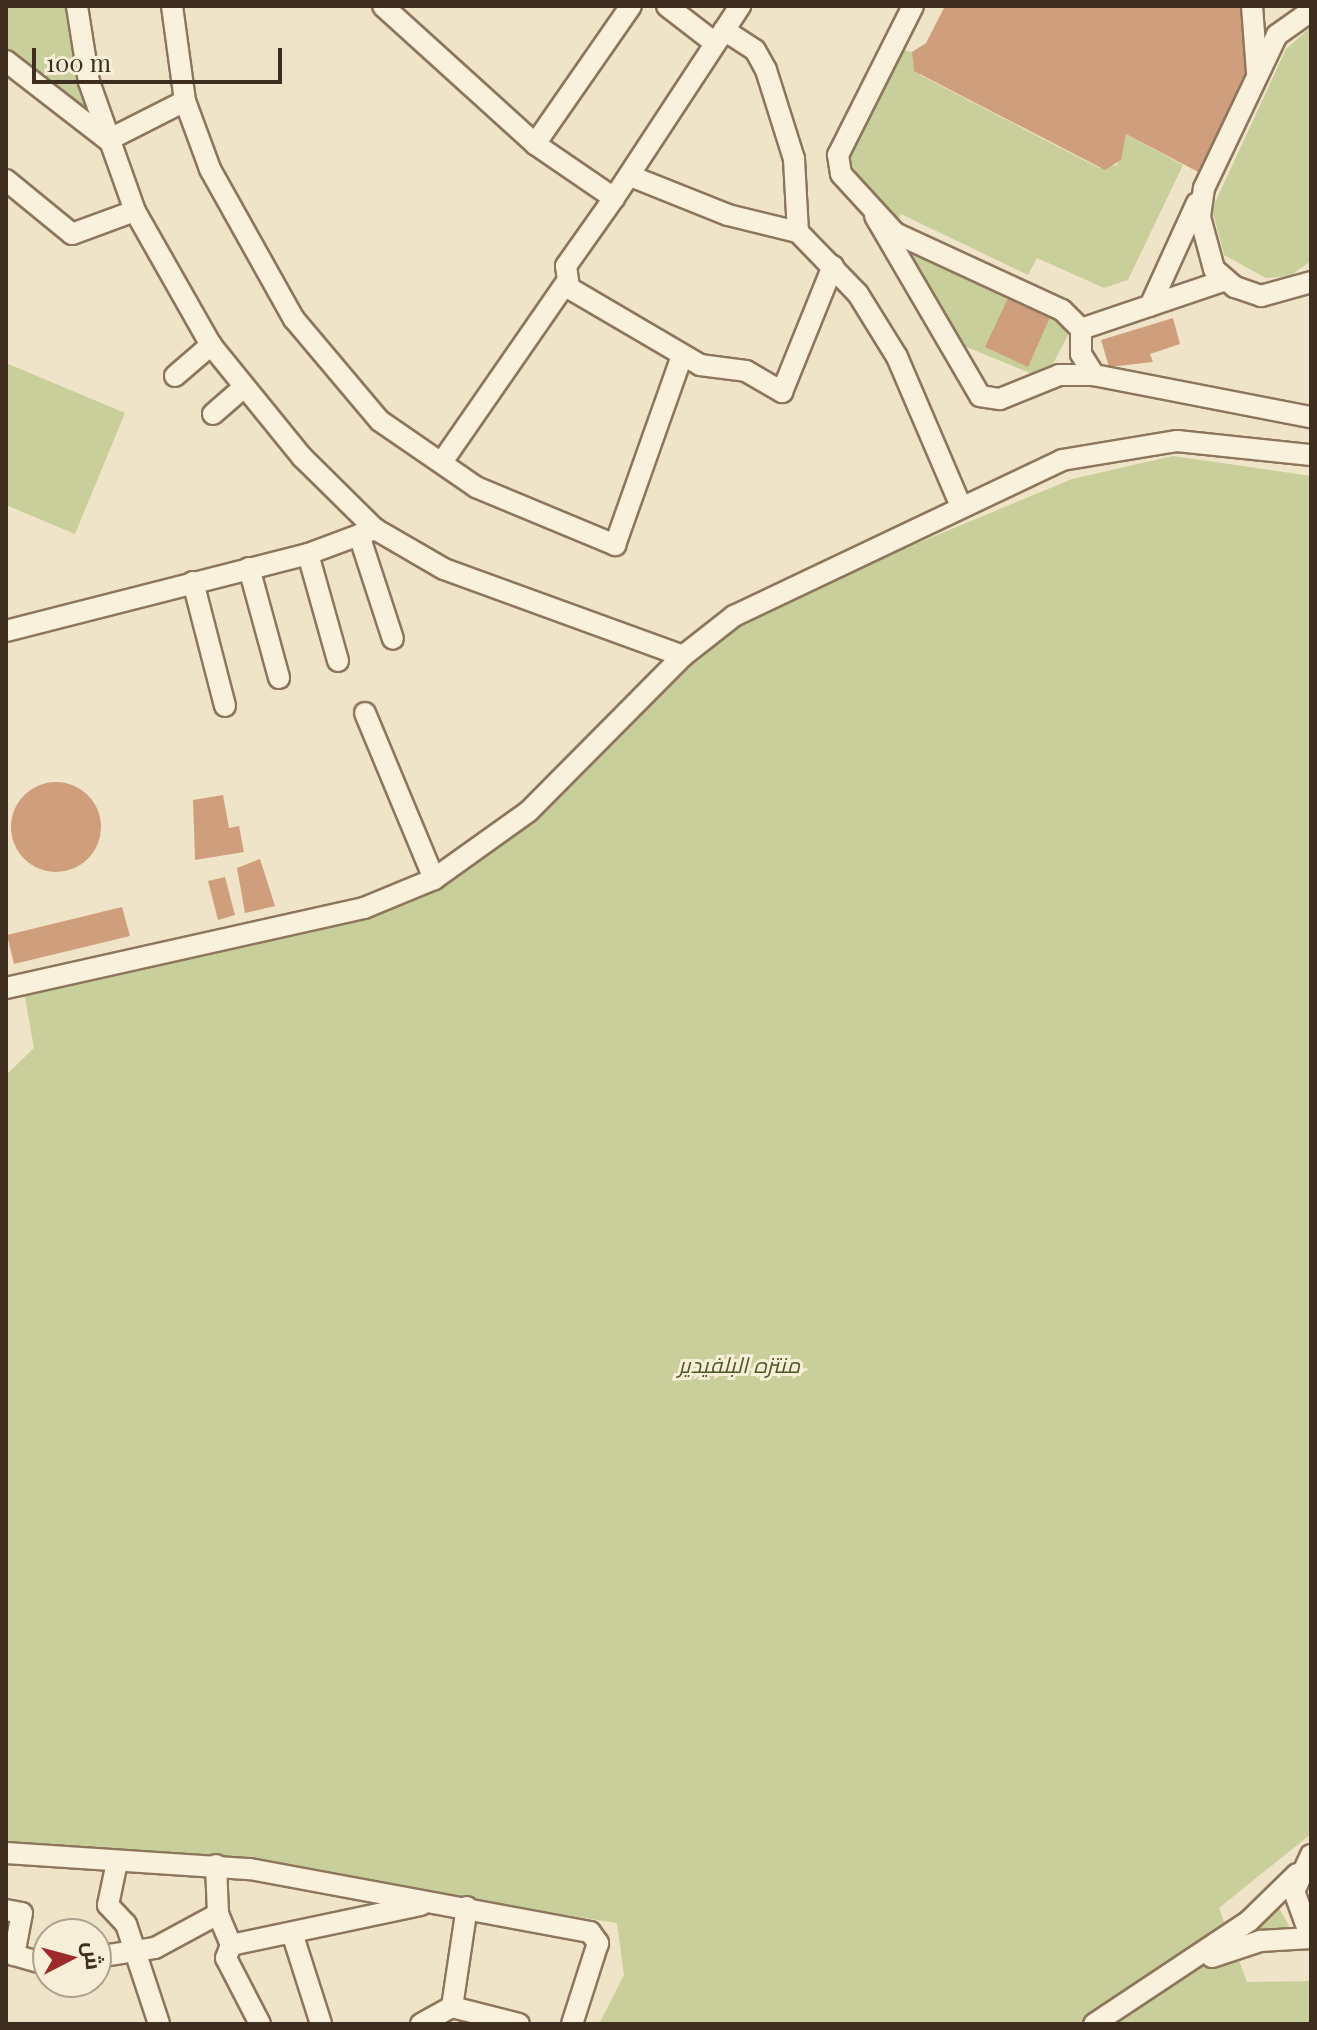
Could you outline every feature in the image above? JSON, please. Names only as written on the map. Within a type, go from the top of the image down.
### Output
[{"type":"street","points":[[77,6],[108,140],[135,211],[211,345],[243,388],[367,532],[494,591],[683,656]]},
{"type":"street","points":[[172,6],[185,101],[231,212],[315,349],[380,421],[444,459],[476,487],[530,514],[615,545],[682,356]]},
{"type":"street","points":[[383,6],[535,144],[614,198]]},
{"type":"street","points":[[535,144],[631,6]]},
{"type":"street","points":[[667,6],[720,36],[755,50],[766,70],[794,159],[798,232]]},
{"type":"street","points":[[444,459],[566,283],[566,266],[614,198],[633,177],[740,6]]},
{"type":"street","points":[[913,6],[838,155],[841,174],[875,216],[980,396],[1000,399],[1059,375],[1094,375],[1311,417]]},
{"type":"street","points":[[1252,6],[1257,72]]},
{"type":"street","points":[[1150,306],[1257,72],[1277,35],[1311,11]]},
{"type":"street","points":[[6,61],[108,140]]},
{"type":"street","points":[[108,140],[185,101]]},
{"type":"street","points":[[633,177],[728,215],[798,232],[833,266],[897,357],[961,506]]},
{"type":"street","points":[[6,180],[72,234],[135,211]]},
{"type":"street","points":[[1204,188],[1202,245],[1226,280],[1261,296],[1311,282]]},
{"type":"street","points":[[875,216],[895,233],[1062,310],[1081,329],[1081,354],[1094,375]]},
{"type":"street","points":[[566,283],[682,356],[757,374],[787,391],[833,266]]},
{"type":"street","points":[[1081,329],[1226,280]]},
{"type":"street","points":[[175,376],[211,345]]},
{"type":"street","points":[[213,414],[243,388]]},
{"type":"street","points":[[6,988],[333,915],[434,879],[528,812],[683,656],[734,616],[1062,460],[1121,446],[1247,443],[1308,456]]},
{"type":"street","points":[[6,631],[308,554],[367,532]]},
{"type":"street","points":[[367,532],[393,639]]},
{"type":"street","points":[[308,554],[338,661]]},
{"type":"street","points":[[249,568],[279,678]]},
{"type":"street","points":[[193,582],[225,706]]},
{"type":"street","points":[[365,713],[434,879]]},
{"type":"street","points":[[6,1853],[117,1862],[216,1865],[467,1907],[596,1935],[572,2024]]},
{"type":"street","points":[[1094,2024],[1182,1968],[1261,1912],[1311,1855]]},
{"type":"street","points":[[117,1862],[108,1905],[126,1924],[132,1956],[159,2024]]},
{"type":"street","points":[[216,1865],[218,1914],[231,1945],[226,1958],[256,2023]]},
{"type":"street","points":[[1182,1968],[1244,1944],[1311,1938],[1295,1908],[1297,1874]]},
{"type":"street","points":[[231,1945],[293,1936],[433,1903]]},
{"type":"street","points":[[452,2007],[467,1907]]},
{"type":"street","points":[[6,1910],[22,1913],[14,1955],[32,1960]]},
{"type":"street","points":[[112,1957],[132,1956],[218,1914]]},
{"type":"street","points":[[293,1936],[321,2024]]},
{"type":"street","points":[[421,2024],[452,2007],[519,2024]]},
{"type":"green space","points":[[6,6],[71,6],[100,128],[6,51]]},
{"type":"green space","points":[[1311,27],[1311,261],[1290,276],[1266,278],[1224,255],[1212,209],[1286,49]]},
{"type":"green space","points":[[903,50],[912,52],[920,75],[1099,168],[1117,165],[1126,134],[1183,165],[1128,280],[1104,288],[1037,258],[1028,275],[901,214],[896,224],[889,219],[848,160]]},
{"type":"green space","points":[[916,252],[1051,315],[1069,333],[1054,362],[1037,376],[962,345],[912,259]]},
{"type":"green space","points":[[6,363],[125,413],[75,534],[6,505]]},
{"type":"green space","name":"منتزه البلفيدير","points":[[1173,456],[1311,476],[1311,1834],[1219,1908],[1230,1939],[1278,1906],[1290,1928],[1233,1944],[1247,1982],[1311,1981],[1311,2024],[599,2024],[624,1975],[617,1923],[375,1886],[6,1847],[6,1075],[34,1048],[24,992],[431,884],[730,621],[1072,479]]},
{"type":"building","points":[[945,6],[1266,6],[1248,40],[1266,49],[1202,174],[1126,134],[1121,160],[1105,170],[914,71],[912,52],[926,43]]},
{"type":"building","points":[[1009,296],[1051,315],[1028,367],[985,347]]},
{"type":"building","points":[[1173,318],[1180,344],[1150,354],[1153,362],[1109,367],[1101,340]]},
{"type":"building","points":[[56,782],[73,786],[88,795],[97,810],[101,827],[97,844],[88,859],[73,868],[56,872],[39,868],[24,859],[15,844],[11,827],[15,810],[24,795],[39,786]]},
{"type":"building","points":[[223,795],[229,828],[239,826],[244,852],[195,860],[193,800]]},
{"type":"building","points":[[260,859],[275,906],[245,913],[237,868]]},
{"type":"building","points":[[225,877],[235,915],[218,920],[208,881]]},
{"type":"building","points":[[122,907],[130,936],[14,964],[7,935]]}]
